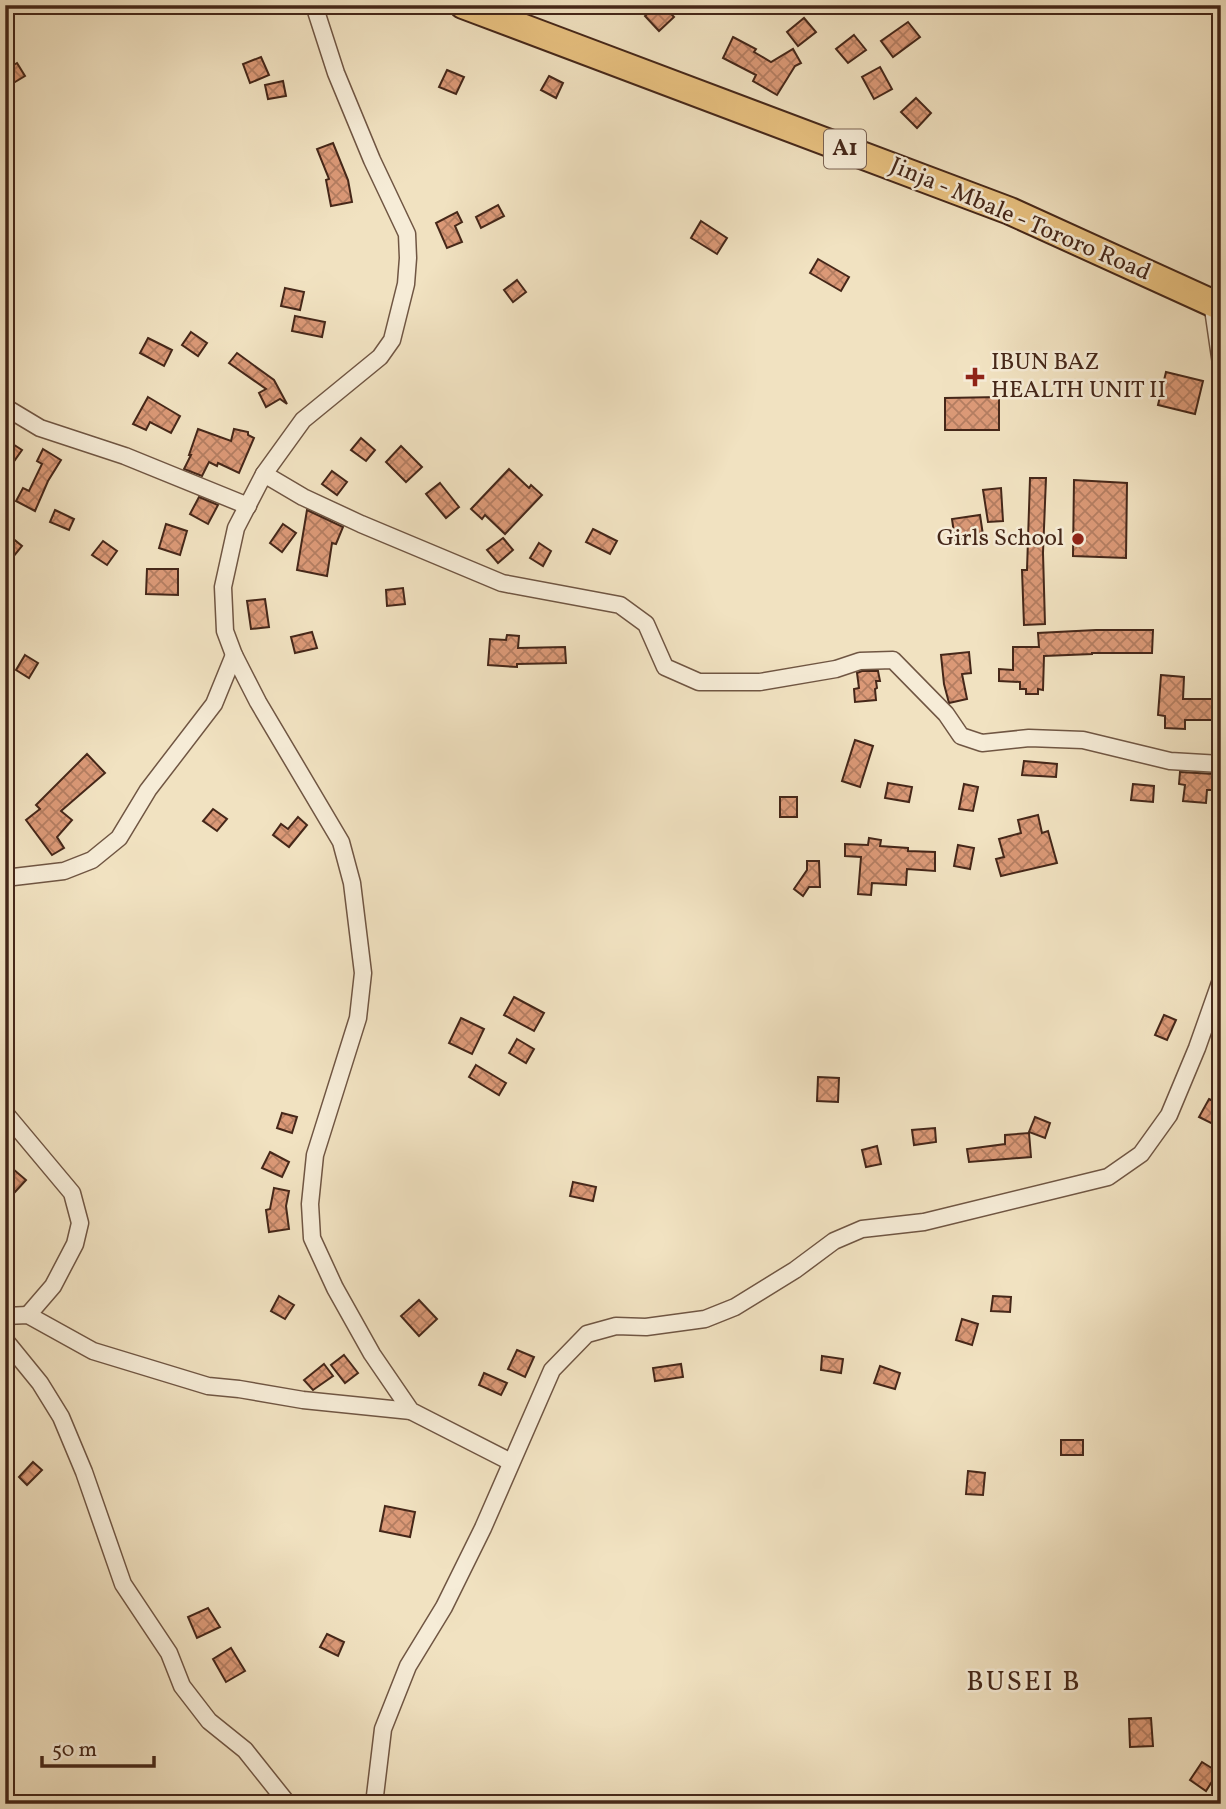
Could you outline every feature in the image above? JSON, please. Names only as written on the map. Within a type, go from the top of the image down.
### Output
[{"type":"main road","name":"Jinja - Mbale - Tororo Road","points":[[463,5],[1010,211],[1216,305]]},
{"type":"street","points":[[314,5],[351,110],[407,234],[406,284],[392,340],[380,357],[303,420],[264,474],[236,528],[223,587],[225,631],[258,702],[341,842],[352,883],[363,973],[358,1018],[315,1155],[310,1204],[312,1238],[335,1288],[372,1354],[411,1412]]},
{"type":"street","points":[[1216,305],[1221,364]]},
{"type":"street","points":[[5,407],[40,428],[125,456],[248,506]]},
{"type":"street","points":[[264,474],[303,497],[361,524],[502,583],[620,606],[646,624],[665,667],[699,682],[760,682],[836,669],[860,661],[893,660],[946,714],[961,736],[982,743],[1029,738],[1083,740],[1170,761],[1221,764]]},
{"type":"street","points":[[5,878],[64,871],[92,860],[118,838],[148,790],[214,704],[234,655]]},
{"type":"street","points":[[374,1804],[383,1730],[408,1666],[444,1607],[483,1528],[552,1370],[587,1334],[616,1326],[646,1327],[705,1319],[735,1307],[795,1270],[834,1241],[862,1229],[924,1222],[1108,1178],[1141,1154],[1169,1115],[1221,980]]},
{"type":"street","points":[[5,1113],[72,1193],[80,1223],[75,1244],[53,1286],[28,1315]]},
{"type":"street","points":[[5,1316],[28,1315],[93,1351],[208,1386],[411,1412],[511,1462]]},
{"type":"street","points":[[5,1340],[40,1383],[61,1417],[84,1472],[123,1584],[169,1653],[181,1686],[208,1721],[245,1750],[288,1804]]},
{"type":"building","points":[[657,5],[663,5],[674,17],[659,31],[645,16]]},
{"type":"building","points":[[804,18],[816,32],[798,46],[787,32]]},
{"type":"building","points":[[908,22],[920,37],[893,57],[881,41]]},
{"type":"building","points":[[854,35],[866,50],[848,63],[836,49]]},
{"type":"building","points":[[733,37],[756,49],[754,52],[771,62],[793,49],[801,63],[795,66],[777,95],[753,81],[756,75],[723,58]]},
{"type":"building","points":[[261,57],[269,75],[250,83],[243,64]]},
{"type":"building","points":[[17,63],[25,76],[5,88],[5,70]]},
{"type":"building","points":[[880,67],[892,89],[874,99],[862,77]]},
{"type":"building","points":[[447,70],[464,77],[456,94],[439,87]]},
{"type":"building","points":[[549,76],[563,83],[556,98],[541,90]]},
{"type":"building","points":[[283,81],[286,96],[268,99],[265,85]]},
{"type":"building","points":[[916,98],[931,113],[917,128],[901,112]]},
{"type":"building","points":[[333,143],[348,180],[352,202],[331,206],[326,180],[329,179],[317,149]]},
{"type":"building","points":[[498,205],[504,216],[481,228],[476,217]]},
{"type":"building","points":[[457,212],[462,222],[455,226],[462,242],[447,248],[436,223]]},
{"type":"building","points":[[701,221],[727,238],[717,254],[691,238]]},
{"type":"building","points":[[818,259],[849,277],[841,291],[810,273]]},
{"type":"building","points":[[517,280],[526,292],[513,302],[504,290]]},
{"type":"building","points":[[285,288],[304,292],[300,310],[281,306]]},
{"type":"building","points":[[295,316],[325,322],[322,337],[292,331]]},
{"type":"building","points":[[191,332],[207,343],[198,356],[182,345]]},
{"type":"building","points":[[148,338],[172,350],[164,366],[140,353]]},
{"type":"building","points":[[237,353],[274,380],[287,404],[280,399],[266,407],[259,393],[266,389],[229,363]]},
{"type":"building","points":[[1166,372],[1203,381],[1195,414],[1158,405]]},
{"type":"building","points":[[148,397],[180,416],[171,433],[150,422],[146,430],[133,424]]},
{"type":"building","points":[[999,397],[999,430],[945,430],[945,398]]},
{"type":"building","points":[[198,429],[231,441],[234,429],[248,432],[248,435],[254,438],[239,473],[218,463],[217,466],[209,462],[202,476],[184,469]]},
{"type":"building","points":[[361,438],[375,450],[366,461],[351,450]]},
{"type":"building","points":[[5,439],[22,450],[5,474]]},
{"type":"building","points":[[401,446],[422,467],[406,482],[386,462]]},
{"type":"building","points":[[43,449],[61,460],[35,511],[16,501],[23,488],[29,491],[42,464],[37,461]]},
{"type":"building","points":[[509,469],[529,488],[531,485],[542,495],[505,534],[485,515],[482,519],[471,509]]},
{"type":"building","points":[[332,471],[347,482],[337,495],[322,484]]},
{"type":"building","points":[[1030,478],[1046,478],[1043,553],[1045,624],[1024,625],[1022,570],[1027,570]]},
{"type":"building","points":[[1074,480],[1127,483],[1126,558],[1073,556]]},
{"type":"building","points":[[440,483],[459,507],[446,518],[426,494]]},
{"type":"building","points":[[1001,488],[1003,521],[988,522],[983,490]]},
{"type":"building","points":[[199,497],[218,505],[208,524],[190,514]]},
{"type":"building","points":[[55,510],[74,519],[69,530],[50,522]]},
{"type":"building","points":[[307,510],[343,527],[336,544],[332,543],[327,576],[297,570]]},
{"type":"building","points":[[980,515],[983,535],[955,540],[952,519]]},
{"type":"building","points":[[166,524],[187,531],[180,555],[159,548]]},
{"type":"building","points":[[283,524],[296,533],[282,552],[270,543]]},
{"type":"building","points":[[593,529],[617,541],[610,554],[586,542]]},
{"type":"building","points":[[11,537],[22,546],[5,567],[5,544]]},
{"type":"building","points":[[503,538],[513,550],[498,563],[487,550]]},
{"type":"building","points":[[103,541],[117,551],[107,565],[92,555]]},
{"type":"building","points":[[539,543],[551,551],[543,566],[530,558]]},
{"type":"building","points":[[147,569],[178,569],[178,595],[146,594]]},
{"type":"building","points":[[403,588],[405,604],[387,606],[386,590]]},
{"type":"building","points":[[265,599],[269,627],[251,629],[247,601]]},
{"type":"building","points":[[1153,630],[1152,653],[1044,656],[1043,690],[1038,689],[1038,694],[1026,694],[1026,689],[1020,689],[1020,682],[999,681],[999,669],[1013,670],[1013,647],[1039,647],[1038,633]]},
{"type":"building","points":[[312,632],[317,648],[295,653],[291,637]]},
{"type":"building","points":[[507,635],[519,636],[518,648],[565,647],[566,663],[517,664],[517,667],[488,665],[490,639],[506,640]]},
{"type":"building","points":[[969,652],[971,673],[962,674],[967,699],[949,703],[941,655]]},
{"type":"building","points":[[25,655],[38,663],[29,678],[16,670]]},
{"type":"building","points":[[878,671],[880,681],[876,681],[876,700],[855,702],[854,689],[859,688],[857,673]]},
{"type":"building","points":[[1161,675],[1184,677],[1183,699],[1221,699],[1221,720],[1185,720],[1185,729],[1165,728],[1165,716],[1158,715]]},
{"type":"building","points":[[855,740],[873,746],[860,787],[842,781]]},
{"type":"building","points":[[87,754],[105,773],[61,811],[72,820],[57,837],[64,848],[52,855],[26,820],[40,809],[36,805]]},
{"type":"building","points":[[1024,761],[1057,764],[1056,777],[1022,775]]},
{"type":"building","points":[[1180,772],[1214,774],[1212,790],[1207,790],[1206,803],[1183,801],[1185,785],[1179,784]]},
{"type":"building","points":[[888,783],[912,787],[909,802],[885,798]]},
{"type":"building","points":[[964,784],[978,787],[973,811],[959,809]]},
{"type":"building","points":[[1133,784],[1154,786],[1153,802],[1131,800]]},
{"type":"building","points":[[780,797],[797,797],[797,817],[780,817]]},
{"type":"building","points":[[213,809],[227,819],[217,831],[203,821]]},
{"type":"building","points":[[1038,815],[1042,833],[1048,831],[1057,863],[1001,876],[996,859],[1004,857],[999,839],[1021,833],[1018,820]]},
{"type":"building","points":[[298,817],[307,825],[289,847],[273,835],[281,824],[288,829]]},
{"type":"building","points":[[869,838],[881,840],[880,846],[935,852],[935,871],[907,869],[906,885],[872,883],[871,895],[858,894],[861,857],[845,856],[845,844],[868,845]]},
{"type":"building","points":[[958,845],[974,848],[970,869],[954,866]]},
{"type":"building","points":[[807,861],[819,861],[820,887],[809,887],[803,896],[794,889],[807,870]]},
{"type":"building","points":[[514,997],[544,1013],[534,1031],[504,1015]]},
{"type":"building","points":[[1164,1015],[1176,1020],[1167,1040],[1155,1035]]},
{"type":"building","points":[[461,1018],[484,1029],[472,1054],[449,1043]]},
{"type":"building","points":[[517,1039],[534,1049],[526,1063],[509,1053]]},
{"type":"building","points":[[476,1065],[506,1083],[499,1095],[469,1077]]},
{"type":"building","points":[[818,1077],[839,1078],[838,1102],[817,1101]]},
{"type":"building","points":[[1209,1099],[1221,1105],[1213,1124],[1199,1117]]},
{"type":"building","points":[[282,1113],[297,1117],[292,1133],[277,1128]]},
{"type":"building","points":[[1035,1117],[1050,1123],[1045,1138],[1029,1132]]},
{"type":"building","points":[[935,1128],[936,1142],[914,1145],[912,1130]]},
{"type":"building","points":[[1029,1133],[1031,1157],[969,1162],[967,1149],[1005,1144],[1005,1135]]},
{"type":"building","points":[[877,1146],[881,1164],[866,1167],[862,1150]]},
{"type":"building","points":[[270,1152],[289,1162],[282,1177],[262,1168]]},
{"type":"building","points":[[13,1169],[26,1180],[5,1203],[5,1178]]},
{"type":"building","points":[[573,1182],[596,1187],[593,1201],[570,1196]]},
{"type":"building","points":[[274,1188],[289,1191],[286,1206],[289,1229],[269,1232],[266,1210],[270,1209]]},
{"type":"building","points":[[279,1296],[294,1305],[285,1319],[271,1311]]},
{"type":"building","points":[[993,1296],[1011,1297],[1010,1312],[991,1311]]},
{"type":"building","points":[[419,1300],[437,1319],[419,1336],[401,1316]]},
{"type":"building","points":[[962,1319],[978,1324],[972,1345],[956,1340]]},
{"type":"building","points":[[517,1350],[534,1357],[525,1377],[508,1369]]},
{"type":"building","points":[[344,1355],[358,1373],[345,1383],[331,1365]]},
{"type":"building","points":[[822,1356],[843,1359],[841,1373],[821,1370]]},
{"type":"building","points":[[324,1364],[333,1376],[313,1390],[304,1380]]},
{"type":"building","points":[[681,1364],[683,1377],[655,1381],[653,1368]]},
{"type":"building","points":[[880,1366],[900,1373],[895,1389],[874,1383]]},
{"type":"building","points":[[484,1373],[507,1383],[501,1395],[479,1385]]},
{"type":"building","points":[[1061,1440],[1083,1440],[1083,1455],[1061,1455]]},
{"type":"building","points":[[33,1462],[42,1470],[27,1485],[19,1477]]},
{"type":"building","points":[[968,1471],[985,1473],[983,1495],[966,1494]]},
{"type":"building","points":[[385,1506],[415,1512],[410,1537],[380,1531]]},
{"type":"building","points":[[208,1608],[220,1627],[197,1638],[188,1617]]},
{"type":"building","points":[[327,1634],[344,1642],[338,1656],[320,1647]]},
{"type":"building","points":[[231,1648],[245,1671],[226,1682],[213,1659]]},
{"type":"building","points":[[1151,1718],[1153,1746],[1130,1747],[1129,1719]]},
{"type":"building","points":[[1202,1762],[1218,1772],[1206,1791],[1190,1780]]},
{"type":"place","name":"IBUN BAZ HEALTH UNIT II","points":[[975,377]]},
{"type":"place","name":"Girls School","points":[[1078,539]]},
{"type":"district","name":"BUSEI B","points":[[1024,1682]]}]
